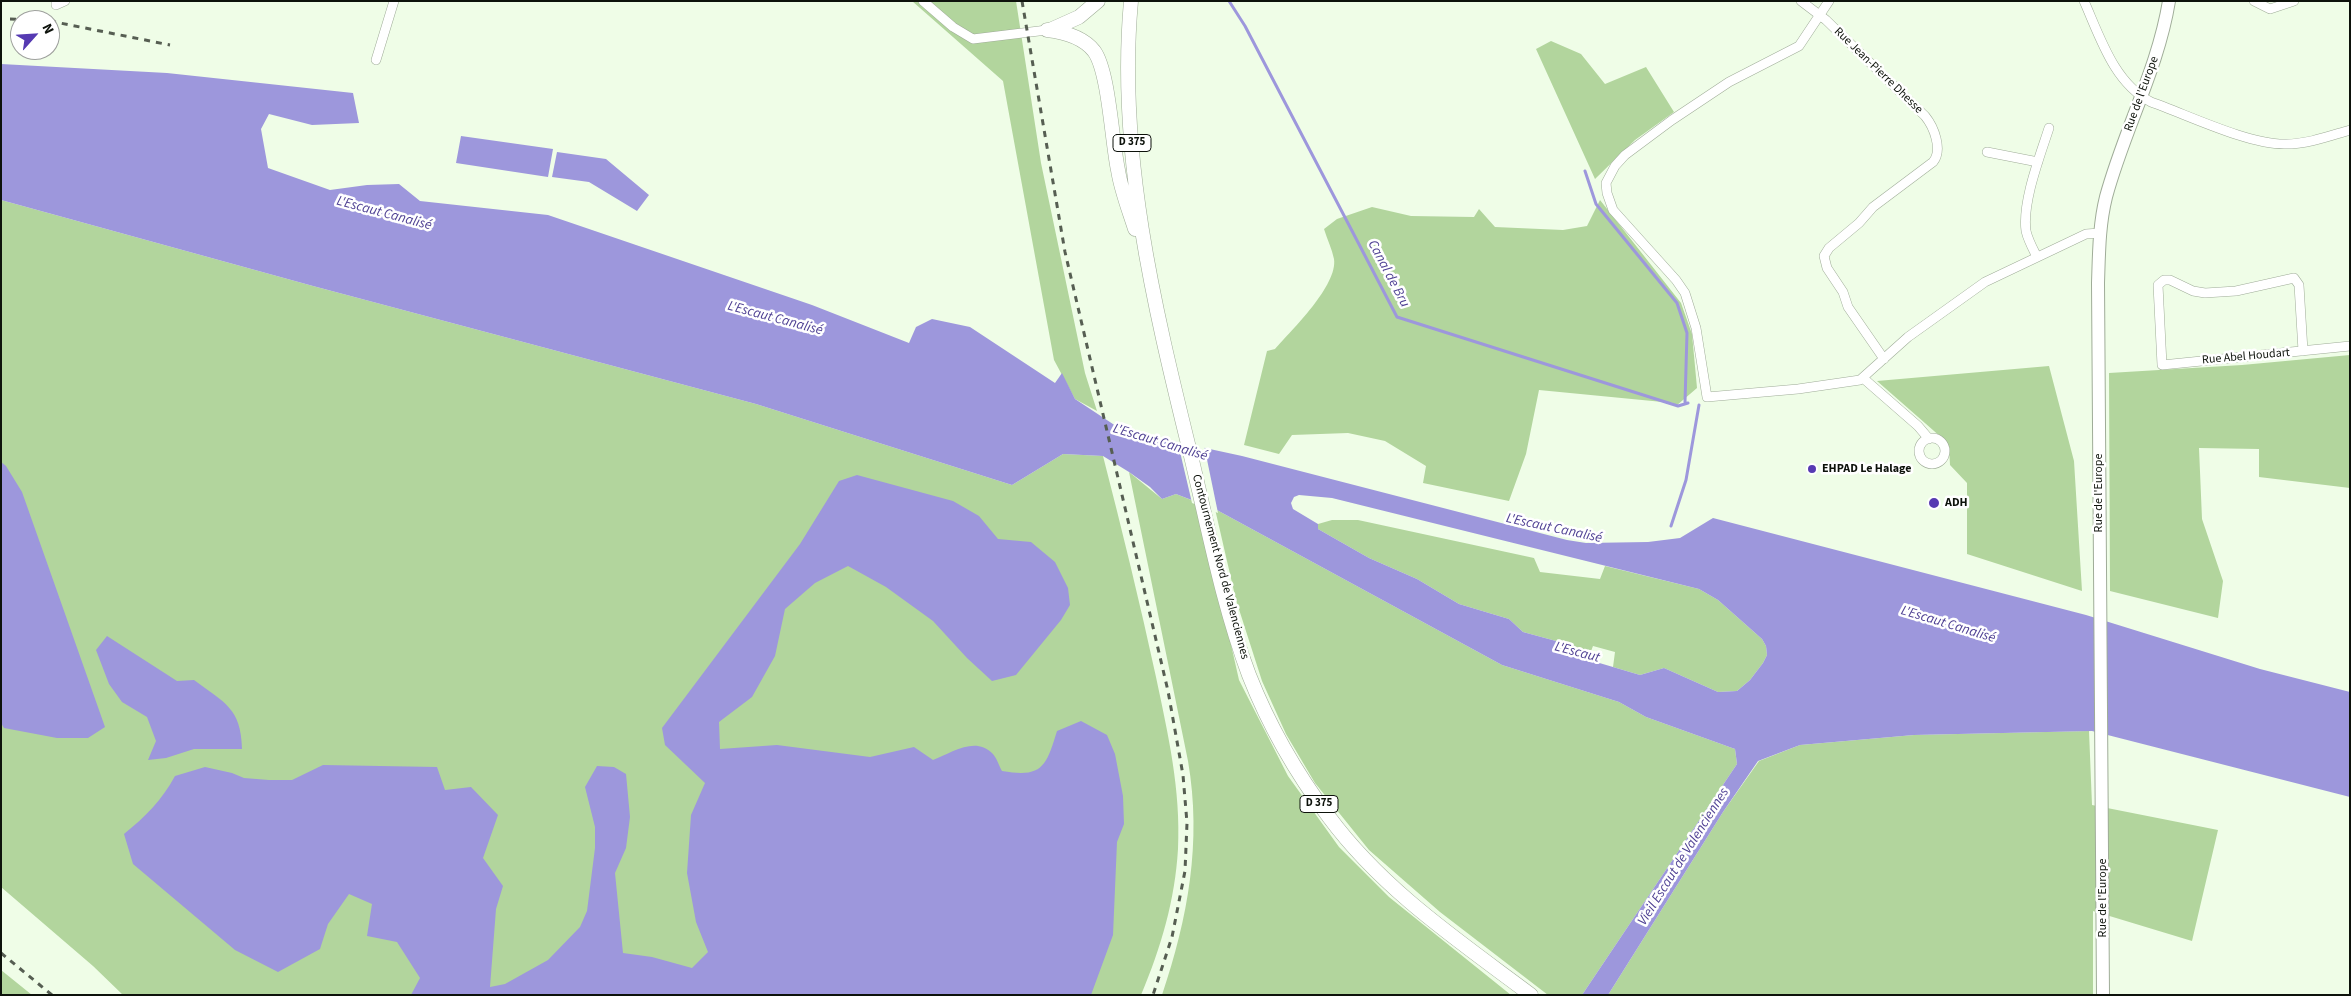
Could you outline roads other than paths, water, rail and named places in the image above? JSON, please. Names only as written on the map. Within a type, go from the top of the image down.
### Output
[{"type":"main road","points":[[1047,30],[1079,17],[1098,1]]},
{"type":"main road","name":"Contournement Nord de Valenciennes","points":[[1131,1],[1129,80],[1132,144],[1139,211],[1152,283],[1181,419],[1233,624],[1250,677],[1276,734],[1311,793],[1349,842],[1402,896],[1437,926],[1531,995]]},
{"type":"main road","points":[[1047,30],[1062,32],[1080,40],[1089,45],[1098,58],[1103,74],[1120,182],[1152,283]]},
{"type":"street","points":[[56,1],[56,5],[65,1]]},
{"type":"street","points":[[376,60],[394,1]]},
{"type":"street","points":[[923,1],[957,30],[973,39],[1047,30]]},
{"type":"street","points":[[1801,1],[1820,15]]},
{"type":"street","points":[[1829,1],[1799,46],[1729,82],[1642,141],[1620,161],[1606,183],[1607,194],[1613,210],[1672,276],[1684,293],[1696,328],[1707,397],[1798,389],[1853,382],[1863,378],[1908,337],[1980,285],[2086,234],[2100,233]]},
{"type":"street","points":[[2084,1],[2113,63],[2141,97],[2265,142],[2298,143],[2350,130]]},
{"type":"street","name":"Rue de l'Europe","points":[[2103,995],[2099,589],[2098,283],[2100,233],[2110,185],[2158,49],[2169,1]]},
{"type":"street","points":[[2254,1],[2270,9],[2294,1]]},
{"type":"street","name":"Rue Jean-Pierre Dhesse","points":[[1820,15],[1925,116],[1931,125],[1938,147],[1938,153],[1933,162],[1873,207],[1859,223],[1829,248],[1824,256],[1827,268],[1843,292],[1848,307],[1884,359]]},
{"type":"street","points":[[2037,257],[2027,236],[2026,226],[2029,198],[2038,162],[2050,128]]},
{"type":"street","points":[[1987,152],[2038,162]]},
{"type":"street","name":"Rue Abel Houdart","points":[[2294,278],[2299,285],[2303,351],[2162,365],[2158,288],[2162,281],[2167,280],[2193,291],[2205,293],[2236,291],[2294,278]]},
{"type":"street","points":[[2303,351],[2350,346]]},
{"type":"street","points":[[1863,378],[1918,426],[1929,439]]},
{"type":"water","points":[[1,64],[167,73],[353,93],[359,123],[312,125],[269,114],[261,129],[268,168],[330,190],[367,185],[399,184],[420,201],[548,215],[812,305],[909,343],[916,327],[932,319],[970,327],[1055,383],[1062,373],[1075,399],[1122,430],[1242,456],[1567,540],[1586,543],[1648,542],[1680,538],[1713,518],[2086,615],[2260,669],[2350,692],[2350,797],[2092,731],[1914,735],[1800,745],[1758,761],[1723,812],[1608,995],[1582,995],[1737,764],[1735,749],[1646,717],[1619,702],[1502,665],[1215,509],[1176,494],[1162,499],[1150,487],[1103,456],[1063,454],[1012,485],[756,404],[313,286],[1,200]],"holes":[[[1299,495],[1332,498],[1699,589],[1718,600],[1762,639],[1766,646],[1767,655],[1750,680],[1737,691],[1718,692],[1664,668],[1640,675],[1569,654],[1556,641],[1523,632],[1509,619],[1459,604],[1417,579],[1369,558],[1318,529],[1318,524],[1293,509],[1291,503],[1294,497]]]},
{"type":"water","points":[[461,136],[553,149],[548,177],[456,163]]},
{"type":"water","points":[[557,152],[606,159],[649,195],[637,211],[589,182],[552,177]]},
{"type":"water","points":[[1,462],[6,466],[22,492],[105,727],[88,738],[57,738],[4,728],[1,723]]},
{"type":"water","points":[[857,475],[953,501],[979,516],[998,539],[1031,542],[1055,562],[1068,588],[1070,605],[1061,620],[1016,675],[992,681],[967,658],[933,621],[886,587],[848,566],[815,583],[785,609],[775,656],[752,697],[719,722],[720,749],[777,745],[870,757],[914,747],[933,760],[963,747],[978,746],[992,753],[1002,771],[1026,773],[1034,771],[1045,761],[1057,731],[1081,721],[1107,735],[1115,754],[1123,796],[1124,824],[1117,842],[1113,935],[1091,995],[411,995],[420,978],[397,942],[367,936],[372,904],[349,894],[328,924],[320,949],[278,972],[235,950],[133,864],[124,834],[152,808],[175,776],[205,767],[232,773],[244,778],[292,780],[323,765],[437,767],[445,790],[471,787],[498,815],[483,858],[503,886],[496,909],[490,987],[505,984],[548,960],[580,927],[587,911],[595,848],[595,827],[585,787],[597,766],[614,767],[626,774],[630,817],[626,848],[615,873],[623,953],[652,957],[692,968],[708,952],[696,922],[687,873],[691,815],[705,783],[665,745],[662,728],[800,544],[839,481]]},
{"type":"water","points":[[107,636],[177,681],[194,680],[222,701],[229,707],[238,724],[242,749],[194,749],[166,758],[148,760],[156,741],[147,717],[122,702],[109,684],[96,650]]},
{"type":"waterway","name":"Canal de Bru","points":[[1229,1],[1245,26],[1397,317],[1678,406],[1688,403]]},
{"type":"waterway","name":"Canal de Bru","points":[[1585,171],[1596,204],[1677,303],[1687,333],[1685,402]]},
{"type":"waterway","points":[[1671,526],[1686,480],[1699,405]]},
{"type":"railway","points":[[1022,1],[1065,252],[1168,691],[1183,775],[1187,823],[1185,871],[1172,937],[1153,995]]},
{"type":"railway","points":[[60,23],[170,45]]},
{"type":"railway","points":[[1,953],[52,995]]},
{"type":"place","name":"EHPAD Le Halage","points":[[1812,469]]},
{"type":"place","name":"ADH","points":[[1934,503]]},
{"type":"water label","name":"L'Escaut Canalisé","points":[[384,214]]},
{"type":"water label","name":"L'Escaut Canalisé","points":[[775,319]]},
{"type":"water label","name":"L'Escaut Canalisé","points":[[1160,443]]},
{"type":"water label","name":"L'Escaut Canalisé","points":[[1554,529]]},
{"type":"water label","name":"L'Escaut Canalisé","points":[[1948,625]]},
{"type":"water label","name":"L'Escaut","points":[[1577,653]]},
{"type":"water label","name":"Vieil Escaut de Valenciennes","points":[[1684,857]]}]
